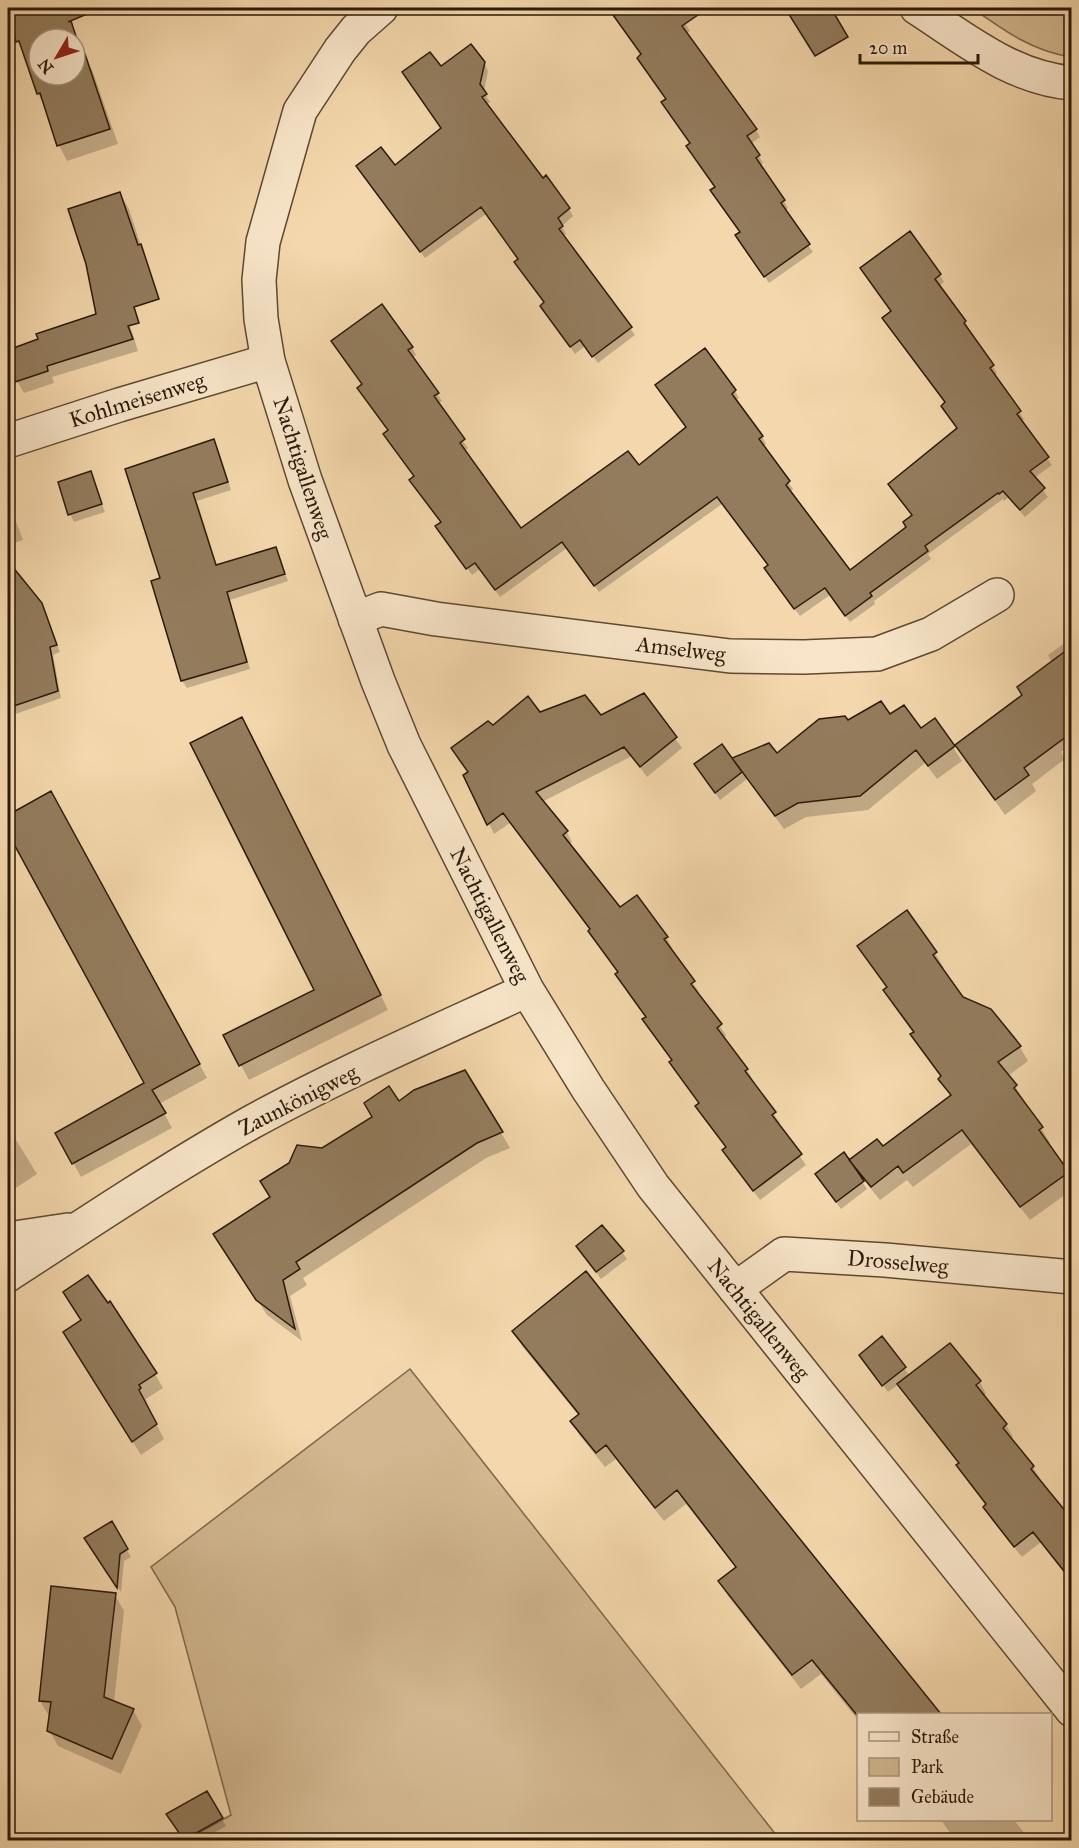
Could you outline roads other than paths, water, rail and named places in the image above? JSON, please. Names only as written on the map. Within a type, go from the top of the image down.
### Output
[{"type":"street","name":"Nachtigallenweg","points":[[381,8],[356,30],[340,50],[300,111],[263,242],[259,280],[261,319],[268,361],[305,480],[355,619],[404,745],[527,990],[588,1089],[653,1186],[1071,1710]]},
{"type":"street","points":[[917,8],[998,61],[1049,81],[1071,83]]},
{"type":"street","name":"Kohlmeisenweg","points":[[8,441],[108,408],[268,361]]},
{"type":"street","name":"Amselweg","points":[[355,619],[381,609],[436,619],[729,656],[815,657],[877,654],[901,646],[939,630],[996,595]]},
{"type":"street","name":"Zaunkönigweg","points":[[8,1275],[249,1124],[332,1081],[527,990]]},
{"type":"street","name":"Zaunkönigweg","points":[[8,1239],[79,1229]]},
{"type":"street","name":"Drosselweg","points":[[735,1289],[784,1254],[885,1260],[1071,1277]]}]
